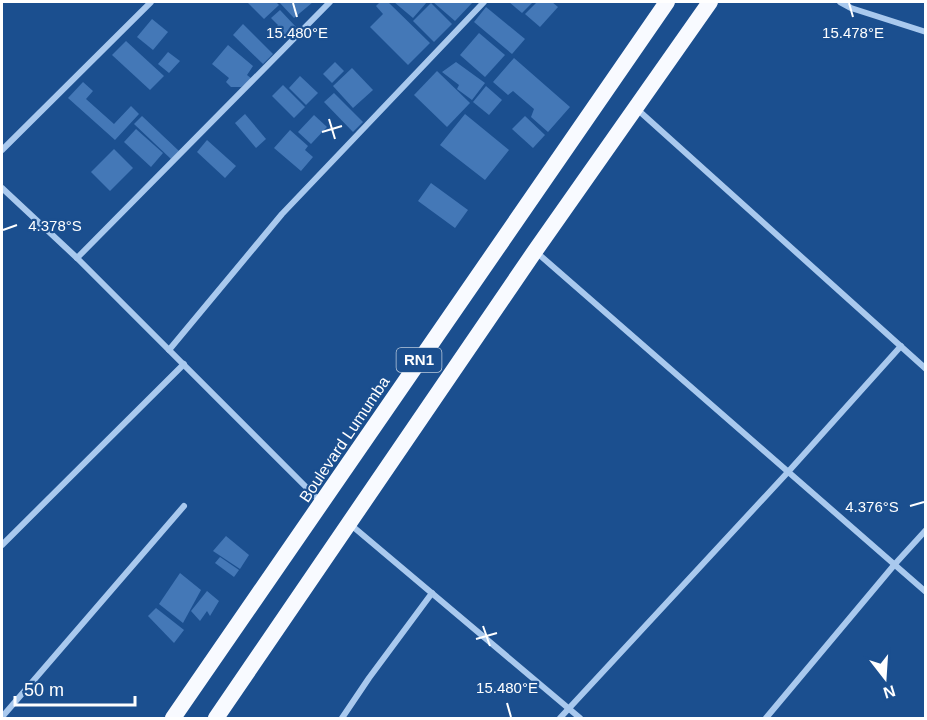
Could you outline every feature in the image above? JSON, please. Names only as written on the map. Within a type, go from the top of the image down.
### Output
[{"type":"highway","name":"Boulevard Lumumba","points":[[173,718],[667,2]]},
{"type":"highway","name":"RN1","points":[[216,718],[535,251],[710,2]]},
{"type":"street","points":[[2,150],[151,2]]},
{"type":"street","points":[[77,258],[330,2]]},
{"type":"street","points":[[169,350],[282,214],[484,2]]},
{"type":"street","points":[[840,2],[851,8],[926,32]]},
{"type":"street","points":[[851,8],[857,2]]},
{"type":"street","points":[[635,107],[926,369]]},
{"type":"street","points":[[2,188],[77,258],[322,503]]},
{"type":"street","points":[[535,251],[926,592]]},
{"type":"street","points":[[560,718],[902,346]]},
{"type":"street","points":[[2,544],[184,364]]},
{"type":"street","points":[[2,717],[184,506]]},
{"type":"street","points":[[348,523],[580,718]]},
{"type":"street","points":[[766,718],[926,530]]},
{"type":"street","points":[[342,718],[432,593]]},
{"type":"building","points":[[249,2],[276,2],[279,5],[264,19]]},
{"type":"building","points":[[279,2],[313,2],[294,18]]},
{"type":"building","points":[[380,2],[388,2],[430,43],[408,65],[370,27],[383,14],[376,6]]},
{"type":"building","points":[[394,2],[427,2],[413,18]]},
{"type":"building","points":[[433,2],[473,2],[455,21]]},
{"type":"building","points":[[509,2],[533,2],[522,13]]},
{"type":"building","points":[[537,2],[552,2],[558,7],[540,27],[525,14]]},
{"type":"building","points":[[431,3],[452,24],[434,42],[413,21]]},
{"type":"building","points":[[486,7],[525,39],[512,54],[474,22]]},
{"type":"building","points":[[280,10],[296,27],[285,38],[275,28],[278,25],[271,18]]},
{"type":"building","points":[[152,19],[168,32],[153,50],[137,37]]},
{"type":"building","points":[[243,24],[273,54],[263,64],[233,35]]},
{"type":"building","points":[[479,33],[505,55],[485,77],[460,55]]},
{"type":"building","points":[[126,41],[164,76],[150,90],[112,55]]},
{"type":"building","points":[[228,45],[253,66],[247,75],[252,79],[241,87],[231,87],[226,82],[229,78],[212,64]]},
{"type":"building","points":[[168,52],[180,61],[169,73],[158,64]]},
{"type":"building","points":[[514,58],[570,107],[548,132],[531,117],[534,109],[513,91],[508,95],[493,82]]},
{"type":"building","points":[[335,62],[344,71],[332,83],[323,74]]},
{"type":"building","points":[[456,62],[485,83],[472,100],[457,89],[459,85],[442,72]]},
{"type":"building","points":[[352,68],[373,90],[353,108],[333,86]]},
{"type":"building","points":[[437,71],[470,103],[447,127],[414,95]]},
{"type":"building","points":[[300,76],[318,93],[306,105],[289,88]]},
{"type":"building","points":[[83,82],[93,91],[86,99],[114,124],[131,106],[139,114],[115,140],[68,98]]},
{"type":"building","points":[[283,85],[305,107],[294,118],[272,96]]},
{"type":"building","points":[[486,86],[502,100],[489,115],[473,102]]},
{"type":"building","points":[[334,93],[363,122],[353,132],[324,102]]},
{"type":"building","points":[[245,114],[266,139],[256,148],[235,123]]},
{"type":"building","points":[[465,114],[509,150],[485,180],[440,145]]},
{"type":"building","points":[[314,115],[327,127],[311,144],[298,132]]},
{"type":"building","points":[[142,116],[179,151],[171,159],[134,124]]},
{"type":"building","points":[[525,116],[545,135],[533,148],[512,129]]},
{"type":"building","points":[[136,129],[163,153],[151,167],[124,142]]},
{"type":"building","points":[[290,130],[308,146],[305,150],[313,157],[301,171],[274,148]]},
{"type":"building","points":[[207,140],[236,166],[225,178],[197,152]]},
{"type":"building","points":[[114,149],[133,168],[110,191],[91,172]]},
{"type":"building","points":[[431,183],[468,210],[455,228],[418,201]]},
{"type":"building","points":[[226,536],[249,555],[240,569],[213,551]]},
{"type":"building","points":[[220,557],[239,570],[234,577],[215,563]]},
{"type":"building","points":[[180,573],[201,590],[183,623],[159,604]]},
{"type":"building","points":[[207,591],[219,601],[210,616],[207,611],[200,621],[191,611]]},
{"type":"building","points":[[156,608],[184,630],[174,643],[148,616]]}]
